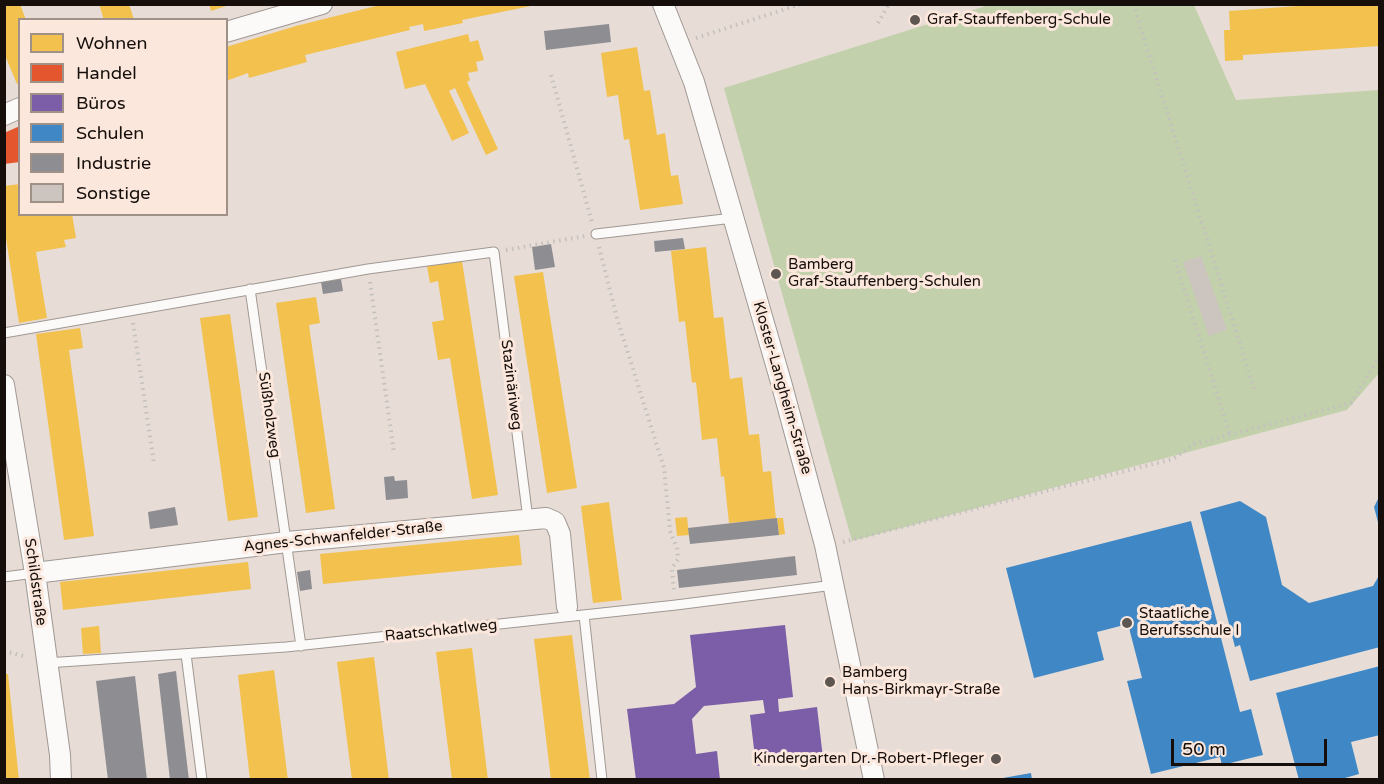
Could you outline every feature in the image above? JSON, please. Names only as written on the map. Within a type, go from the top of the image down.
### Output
[{"type":"street","points":[[228,31],[322,4]]},
{"type":"street","name":"Kloster-Langheim-Straße","points":[[663,4],[694,82],[781,382],[825,545],[874,780]]},
{"type":"street","points":[[4,115],[18,109]]},
{"type":"street","name":"Schildstraße","points":[[4,385],[35,573],[60,755],[61,780]]},
{"type":"street","name":"Agnes-Schwanfelder-Straße","points":[[35,573],[287,542],[546,518],[555,522],[560,534],[573,613]]},
{"type":"lane","points":[[596,234],[734,218]]},
{"type":"lane","points":[[4,333],[368,269],[494,252]]},
{"type":"lane","name":"Stazinäriweg","points":[[494,252],[528,519]]},
{"type":"lane","name":"Süßholzweg","points":[[250,289],[301,646]]},
{"type":"lane","points":[[4,577],[35,573]]},
{"type":"lane","name":"Raatschkatlweg","points":[[46,663],[301,646],[573,613],[676,605],[834,585]]},
{"type":"lane","points":[[573,613],[602,780]]},
{"type":"lane","points":[[186,654],[202,780]]},
{"type":"path","points":[[679,44],[801,4]]},
{"type":"path","points":[[878,23],[889,4]]},
{"type":"path","points":[[1133,4],[1255,391]]},
{"type":"path","points":[[551,75],[617,318],[664,468],[670,531],[677,548],[678,559],[672,568],[676,605]]},
{"type":"path","points":[[494,252],[596,234]]},
{"type":"path","points":[[1174,260],[1230,435]]},
{"type":"path","points":[[368,269],[394,453]]},
{"type":"path","points":[[132,310],[154,463]]},
{"type":"path","points":[[825,545],[1173,459],[1194,444],[1351,403],[1380,355]]},
{"type":"green space","points":[[989,5],[1194,5],[1236,100],[1379,90],[1379,373],[1347,410],[852,541],[724,88]]},
{"type":"building: Wohnen","points":[[4,4],[20,4],[25,18],[18,18],[18,84],[4,53]]},
{"type":"building: Wohnen","points":[[99,4],[129,4],[133,18],[103,18]]},
{"type":"building: Wohnen","points":[[209,4],[229,4],[229,5],[211,11]]},
{"type":"building: Wohnen","points":[[384,4],[531,6],[462,20],[463,23],[424,31],[423,24],[409,27],[410,30],[305,55],[307,62],[249,78],[248,73],[228,80],[228,46],[296,26]]},
{"type":"building: Wohnen","points":[[1325,4],[1380,4],[1380,46],[1243,55],[1243,60],[1225,61],[1224,30],[1230,30],[1229,11]]},
{"type":"building: Wohnen","points":[[468,34],[470,42],[478,40],[484,60],[476,62],[478,71],[468,73],[470,80],[467,82],[498,149],[486,155],[455,88],[449,91],[469,133],[452,141],[425,84],[405,89],[396,52]]},
{"type":"building: Wohnen","points":[[637,47],[644,91],[650,90],[657,135],[665,133],[671,176],[678,175],[683,204],[640,210],[629,139],[624,140],[618,95],[607,97],[601,53]]},
{"type":"building: Wohnen","points":[[18,184],[18,216],[72,216],[76,238],[64,240],[66,247],[36,252],[47,318],[19,323],[4,225],[4,186]]},
{"type":"building: Wohnen","points":[[706,247],[714,318],[723,317],[730,379],[742,377],[749,435],[759,434],[763,472],[771,471],[776,519],[729,523],[717,438],[702,440],[696,382],[692,383],[685,321],[679,322],[671,251]]},
{"type":"building: Wohnen","points":[[462,261],[498,495],[472,499],[450,358],[438,360],[432,322],[444,320],[438,281],[430,283],[427,266]]},
{"type":"building: Wohnen","points":[[543,272],[577,488],[547,493],[514,276]]},
{"type":"building: Wohnen","points":[[316,297],[320,323],[309,325],[335,509],[306,513],[276,303]]},
{"type":"building: Wohnen","points":[[230,314],[258,517],[228,521],[200,318]]},
{"type":"building: Wohnen","points":[[80,328],[83,348],[69,350],[94,536],[64,540],[36,334]]},
{"type":"building: Wohnen","points":[[609,502],[622,600],[593,603],[581,506]]},
{"type":"building: Wohnen","points":[[687,517],[689,535],[677,536],[675,518]]},
{"type":"building: Wohnen","points":[[777,518],[783,518],[785,534],[779,535]]},
{"type":"building: Wohnen","points":[[519,535],[522,565],[323,584],[320,554]]},
{"type":"building: Wohnen","points":[[248,562],[251,589],[63,610],[60,582]]},
{"type":"building: Wohnen","points":[[99,626],[101,653],[83,654],[81,628]]},
{"type":"building: Wohnen","points":[[572,635],[590,780],[551,780],[534,639]]},
{"type":"building: Wohnen","points":[[472,648],[488,780],[452,780],[436,652]]},
{"type":"building: Wohnen","points":[[374,657],[389,780],[352,780],[337,662]]},
{"type":"building: Wohnen","points":[[274,670],[288,780],[250,780],[238,675]]},
{"type":"building: Wohnen","points":[[4,674],[8,674],[19,780],[4,780]]},
{"type":"building: Handel","points":[[18,127],[18,162],[4,164],[4,133]]},
{"type":"building: Büros","points":[[785,625],[793,697],[778,699],[779,712],[817,707],[823,758],[756,766],[750,715],[765,713],[763,700],[704,706],[692,719],[696,754],[717,751],[720,780],[636,780],[627,709],[674,704],[696,687],[690,635]]},
{"type":"building: Schulen","points":[[1380,495],[1380,526],[1379,526],[1374,507]]},
{"type":"building: Schulen","points":[[1240,501],[1266,517],[1282,585],[1309,603],[1373,586],[1380,574],[1380,647],[1250,681],[1240,645],[1235,647],[1200,512]]},
{"type":"building: Schulen","points":[[1191,521],[1240,712],[1251,709],[1263,755],[1222,765],[1220,757],[1151,774],[1127,681],[1142,678],[1128,624],[1097,632],[1104,660],[1034,678],[1006,568]]},
{"type":"building: Schulen","points":[[1380,666],[1380,735],[1351,742],[1359,774],[1338,780],[1299,780],[1276,693]]},
{"type":"building: Schulen","points":[[1031,773],[1032,780],[1003,780],[1003,778]]},
{"type":"building: Industrie","points":[[609,24],[611,42],[546,50],[544,31]]},
{"type":"building: Industrie","points":[[683,238],[685,249],[655,252],[654,241]]},
{"type":"building: Industrie","points":[[551,244],[555,267],[535,270],[532,247]]},
{"type":"building: Industrie","points":[[341,279],[343,291],[323,294],[321,282]]},
{"type":"building: Industrie","points":[[394,476],[395,481],[407,480],[408,498],[386,500],[384,477]]},
{"type":"building: Industrie","points":[[175,507],[178,525],[150,529],[148,512]]},
{"type":"building: Industrie","points":[[777,518],[779,535],[690,544],[688,528]]},
{"type":"building: Industrie","points":[[795,556],[797,575],[679,588],[677,570]]},
{"type":"building: Industrie","points":[[310,570],[312,589],[300,591],[297,572]]},
{"type":"building: Industrie","points":[[176,671],[189,780],[170,780],[158,674]]},
{"type":"building: Industrie","points":[[135,676],[147,780],[108,780],[96,681]]},
{"type":"building: Sonstige","points":[[1201,256],[1227,330],[1209,336],[1183,262]]},
{"type":"place","name":"Graf-Stauffenberg-Schule","points":[[915,20]]},
{"type":"place","name":"Bamberg Graf-Stauffenberg-Schulen","points":[[776,274]]},
{"type":"place","name":"Staatliche Berufsschule I","points":[[1127,623]]},
{"type":"place","name":"Bamberg Hans-Birkmayr-Straße","points":[[830,682]]},
{"type":"place","name":"Kindergarten Dr.-Robert-Pfleger","points":[[996,759]]}]
